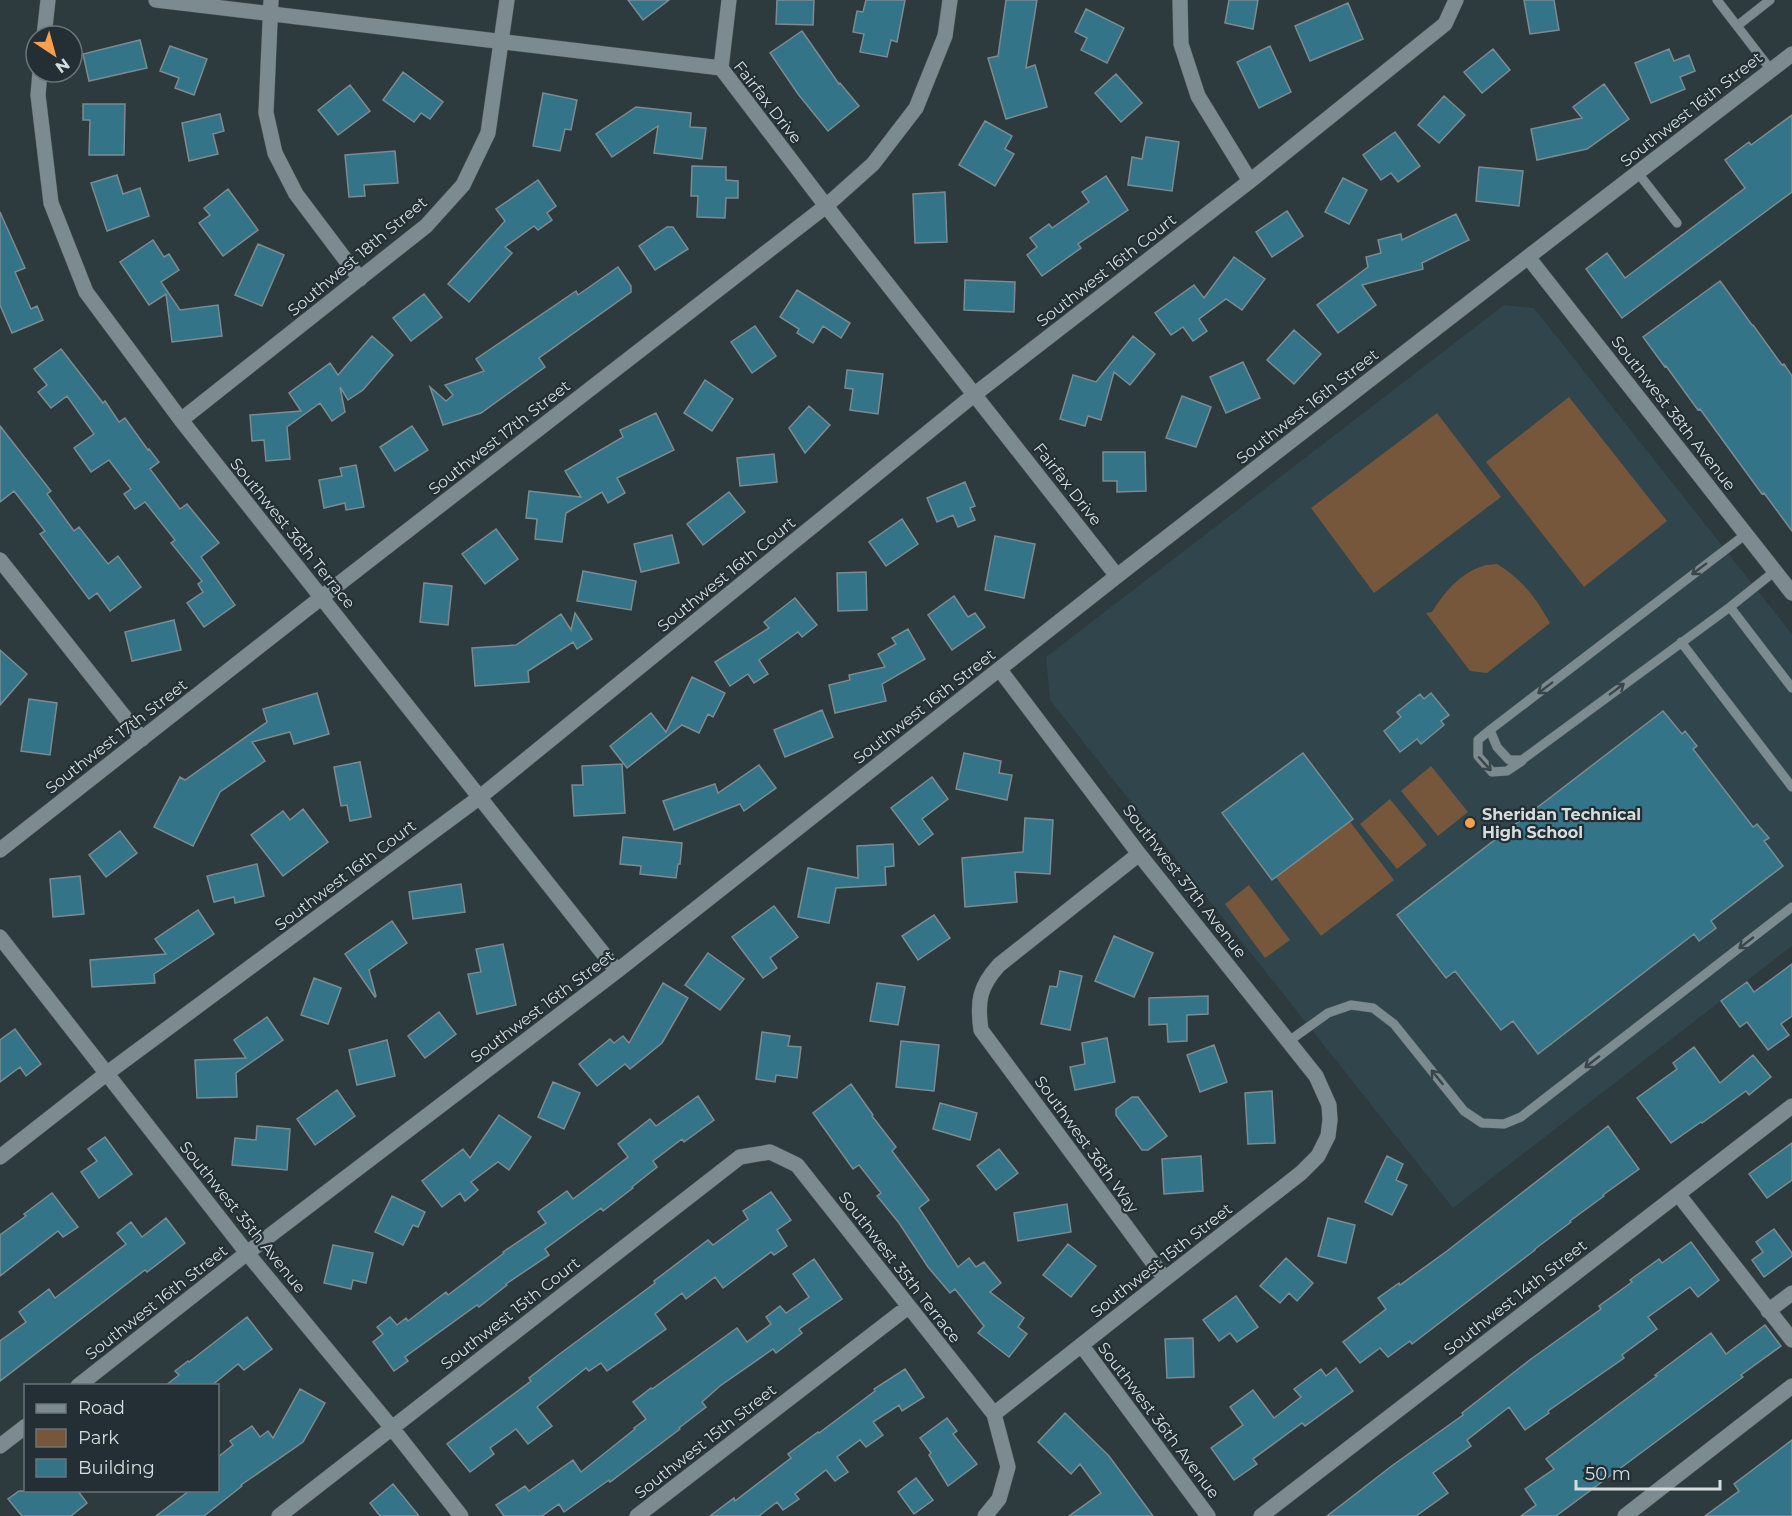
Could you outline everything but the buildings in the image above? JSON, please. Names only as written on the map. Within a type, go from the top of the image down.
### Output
[{"type":"street","points":[[45,24],[48,0]]},
{"type":"street","name":"Fairfax Drive","points":[[156,0],[270,7],[502,42],[721,68],[826,206],[1117,576]]},
{"type":"street","name":"Southwest 18th Street","points":[[181,420],[426,225],[463,185],[489,133],[507,0]]},
{"type":"street","points":[[721,68],[729,0]]},
{"type":"street","name":"Southwest 17th Street","points":[[0,850],[826,206],[873,164],[916,108],[945,36],[950,0]]},
{"type":"street","points":[[1180,0],[1181,44],[1198,96],[1250,181]]},
{"type":"street","name":"Southwest 16th Court","points":[[0,1157],[106,1074],[480,797],[975,394],[1250,181],[1445,24],[1456,0]]},
{"type":"street","points":[[270,7],[266,112],[275,153],[296,194],[360,279]]},
{"type":"street","name":"Southwest 16th Street","points":[[81,1384],[617,971],[1117,576],[1792,54]]},
{"type":"street","name":"Southwest 36th Terrace","points":[[39,84],[38,95],[51,203],[86,292],[181,420],[617,971]]},
{"type":"street","name":"Southwest 38th Avenue","points":[[1528,257],[1792,592]]},
{"type":"street","points":[[0,560],[142,739]]},
{"type":"street","name":"Southwest 37th Avenue","points":[[1000,670],[1139,854],[1316,1076],[1329,1105],[1330,1120]]},
{"type":"street","name":"Southwest 36th Way","points":[[1139,854],[999,965],[983,988],[978,1009],[981,1030],[1165,1279]]},
{"type":"street","name":"Southwest 35th Avenue","points":[[0,937],[248,1253],[461,1516]]},
{"type":"street","name":"Southwest 14th Street","points":[[1261,1516],[1792,1106]]},
{"type":"street","name":"Southwest 15th Street","points":[[994,1414],[1301,1173],[1318,1156],[1328,1136],[1330,1120]]},
{"type":"street","name":"Southwest 35th Terrace","points":[[770,1152],[797,1166],[994,1414]]},
{"type":"street","name":"Southwest 15th Court","points":[[279,1516],[740,1157],[770,1152]]},
{"type":"street","points":[[1678,1194],[1792,1340]]},
{"type":"street","points":[[1768,1311],[1792,1293]]},
{"type":"street","name":"Southwest 15th Street","points":[[637,1516],[908,1307]]},
{"type":"street","name":"Southwest 36th Avenue","points":[[1082,1346],[1208,1516]]},
{"type":"street","points":[[1625,1516],[1792,1386]]},
{"type":"street","points":[[985,1516],[999,1499],[1008,1467],[994,1414]]},
{"type":"street","points":[[0,1446],[24,1428]]},
{"type":"lane","points":[[1717,0],[1771,70]]},
{"type":"lane","points":[[1737,26],[1770,0]]},
{"type":"lane","points":[[1638,173],[1677,223]]},
{"type":"lane","points":[[1746,534],[1490,729],[1478,740],[1478,756],[1492,772],[1508,771],[1775,571]]},
{"type":"lane","points":[[1730,606],[1792,688]]},
{"type":"lane","points":[[1681,642],[1792,788]]},
{"type":"lane","points":[[1490,729],[1497,747],[1509,760],[1522,760]]},
{"type":"lane","points":[[1289,1041],[1328,1013],[1351,1005],[1373,1008],[1394,1024],[1464,1111],[1482,1123],[1504,1124],[1521,1117],[1792,907]]},
{"type":"shaded area","name":"Sheridan Technical High School","points":[[1504,305],[1534,308],[1792,634],[1792,946],[1453,1208],[1050,700],[1046,657]]},
{"type":"green space","points":[[1569,397],[1667,521],[1584,587],[1486,462]]},
{"type":"green space","points":[[1437,413],[1501,497],[1374,593],[1311,508]]},
{"type":"green space","points":[[1497,564],[1528,590],[1550,623],[1487,673],[1470,671],[1426,613],[1432,612],[1447,591],[1467,573],[1485,565]]},
{"type":"green space","points":[[1431,766],[1468,812],[1438,836],[1401,791]]},
{"type":"green space","points":[[1390,799],[1427,845],[1397,869],[1360,824]]},
{"type":"green space","points":[[1348,819],[1394,880],[1321,936],[1274,875]]},
{"type":"green space","points":[[1249,885],[1290,940],[1265,958],[1225,904]]},
{"type":"place","name":"Sheridan Technical High School","points":[[1470,823]]}]
